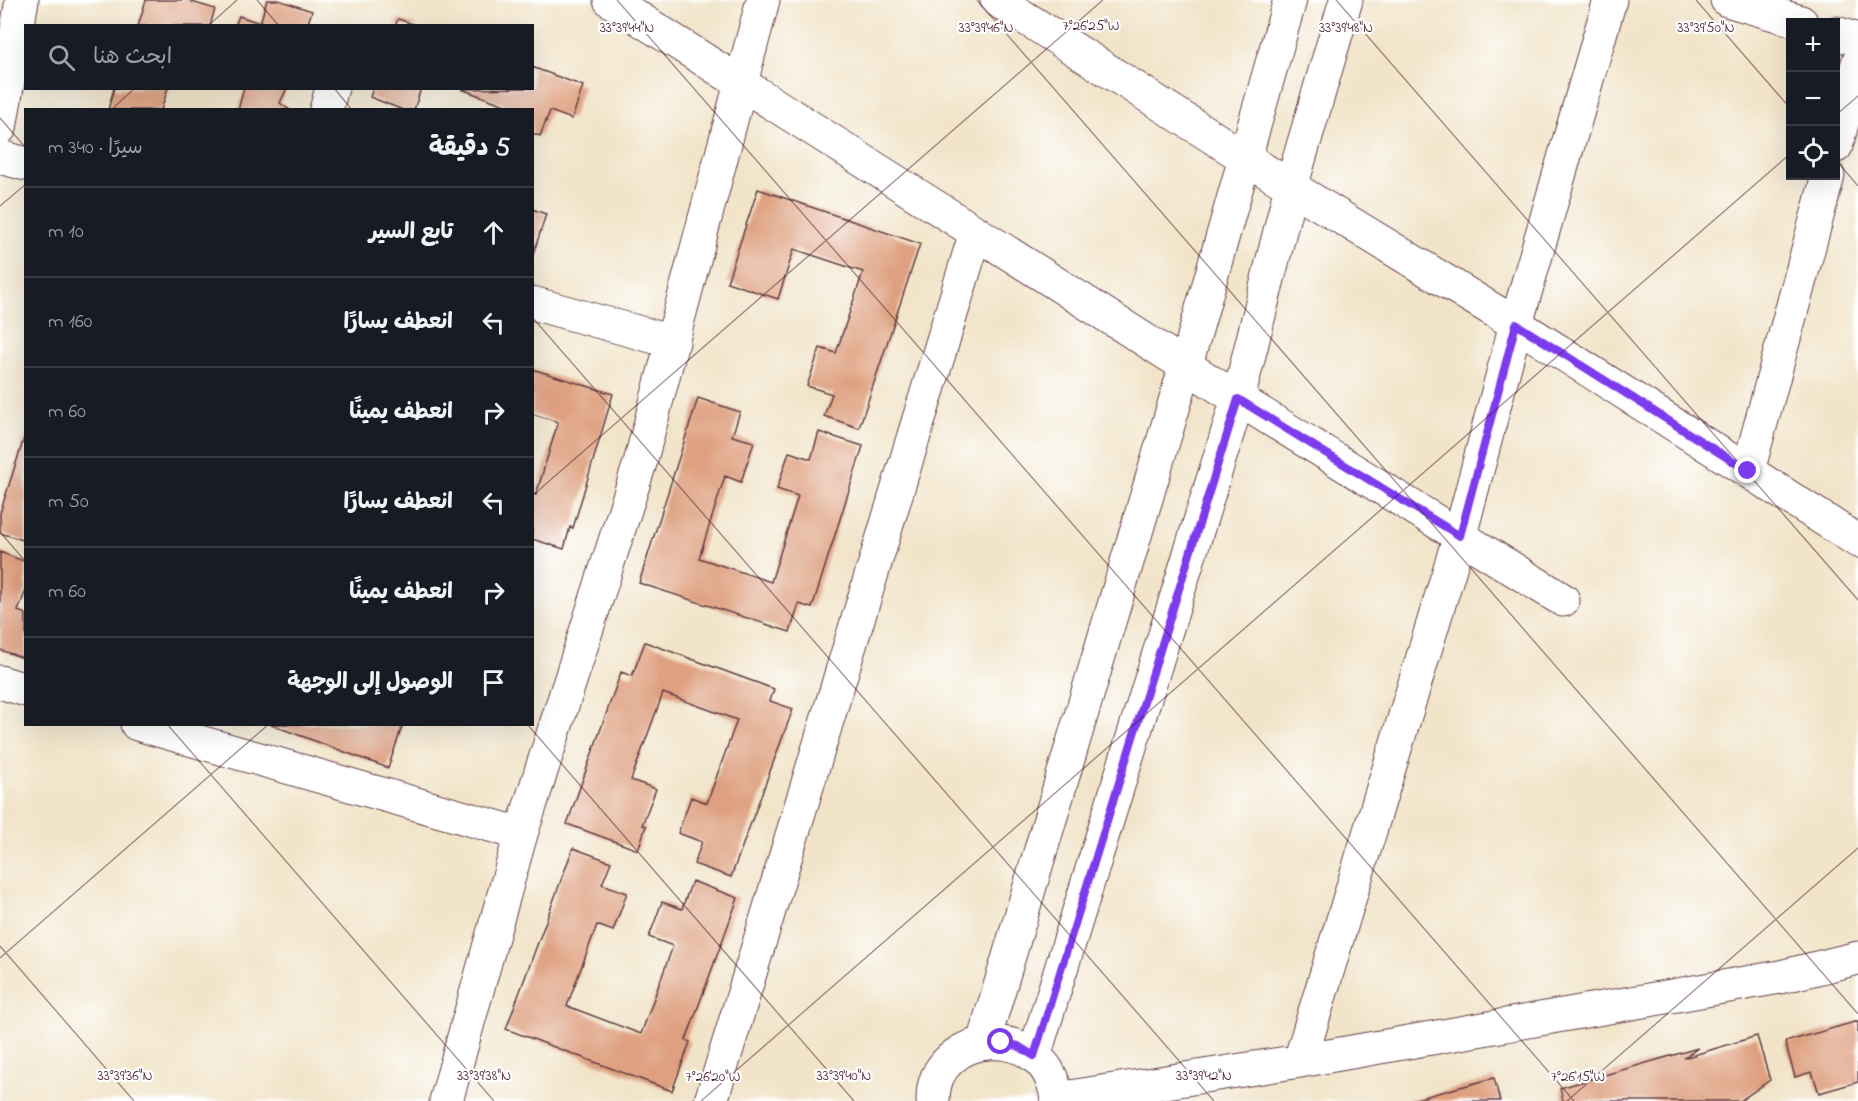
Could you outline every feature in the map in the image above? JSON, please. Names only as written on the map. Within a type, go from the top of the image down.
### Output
[{"type":"street","points":[[0,128],[22,0]]},
{"type":"street","points":[[610,0],[1238,399],[1563,600]]},
{"type":"street","points":[[446,1101],[521,834],[640,463],[739,83],[763,0]]},
{"type":"street","points":[[997,0],[1243,158],[1516,324],[1858,541]]},
{"type":"street","points":[[983,1043],[1186,365],[1243,158],[1290,0]]},
{"type":"street","points":[[1034,1056],[1238,399],[1291,187],[1346,0]]},
{"type":"street","points":[[1300,1061],[1460,536],[1516,324],[1610,0]]},
{"type":"street","points":[[1728,0],[1788,18]]},
{"type":"street","points":[[1840,34],[1858,40]]},
{"type":"street","points":[[1840,131],[1858,63]]},
{"type":"street","points":[[327,108],[331,90]]},
{"type":"street","points":[[0,157],[24,163]]},
{"type":"street","points":[[1748,471],[1827,180]]},
{"type":"street","points":[[711,1101],[976,232]]},
{"type":"street","points":[[534,304],[673,342]]},
{"type":"street","points":[[0,682],[24,689]]},
{"type":"street","points":[[147,726],[521,834]]},
{"type":"street","points":[[933,1101],[938,1077],[949,1062],[964,1049],[983,1043],[1001,1042],[1018,1046],[1034,1056],[1046,1068],[1054,1083],[1057,1100],[1300,1061],[1780,977],[1858,958]]},
{"type":"building","points":[[146,0],[193,0],[192,2],[215,9],[211,24],[139,24]]},
{"type":"building","points":[[267,0],[278,0],[312,11],[308,24],[236,24],[239,16],[260,23]]},
{"type":"building","points":[[398,19],[413,24],[396,24]]},
{"type":"building","points":[[534,68],[583,86],[572,119],[550,111],[540,136],[534,134],[534,108],[504,108],[505,105],[464,90],[534,90]]},
{"type":"building","points":[[113,90],[167,90],[162,108],[109,108]]},
{"type":"building","points":[[243,90],[286,90],[280,103],[287,108],[239,108]]},
{"type":"building","points":[[372,90],[420,90],[415,108],[398,108],[370,97]]},
{"type":"building","points":[[758,189],[920,244],[859,428],[824,416],[832,394],[807,386],[820,348],[836,353],[863,272],[794,249],[778,299],[727,282]]},
{"type":"building","points":[[534,210],[546,214],[534,252]]},
{"type":"building","points":[[534,370],[613,394],[573,528],[570,527],[564,549],[534,540],[534,494],[536,495],[558,422],[534,415]]},
{"type":"building","points":[[698,398],[740,412],[732,436],[754,442],[741,482],[725,476],[699,558],[771,582],[798,496],[777,489],[789,452],[811,459],[819,432],[863,446],[812,608],[799,604],[790,632],[639,583]]},
{"type":"building","points":[[24,438],[24,540],[0,533],[0,513]]},
{"type":"building","points":[[0,552],[24,561],[24,595],[18,611],[24,613],[24,658],[0,650]]},
{"type":"building","points":[[645,642],[774,689],[770,701],[793,709],[731,877],[694,864],[702,842],[678,833],[691,797],[707,803],[737,720],[663,693],[631,780],[656,789],[642,825],[646,826],[638,850],[567,824],[621,672],[632,676]]},
{"type":"building","points":[[274,726],[402,726],[388,768]]},
{"type":"building","points":[[573,848],[611,862],[602,884],[627,893],[613,931],[597,925],[567,1006],[641,1034],[673,946],[649,937],[662,902],[682,909],[692,881],[738,898],[686,1040],[690,1042],[672,1091],[506,1029]]},
{"type":"building","points":[[1858,1021],[1858,1082],[1819,1093],[1812,1072],[1795,1077],[1785,1042]]},
{"type":"building","points":[[1757,1036],[1770,1080],[1740,1101],[1563,1101],[1560,1088],[1698,1048],[1684,1058]]},
{"type":"building","points":[[1494,1078],[1500,1101],[1412,1101],[1412,1100]]},
{"type":"route","points":[[1001,1042],[1018,1046],[1034,1056],[1238,399],[1460,536],[1516,324],[1748,471]]}]
